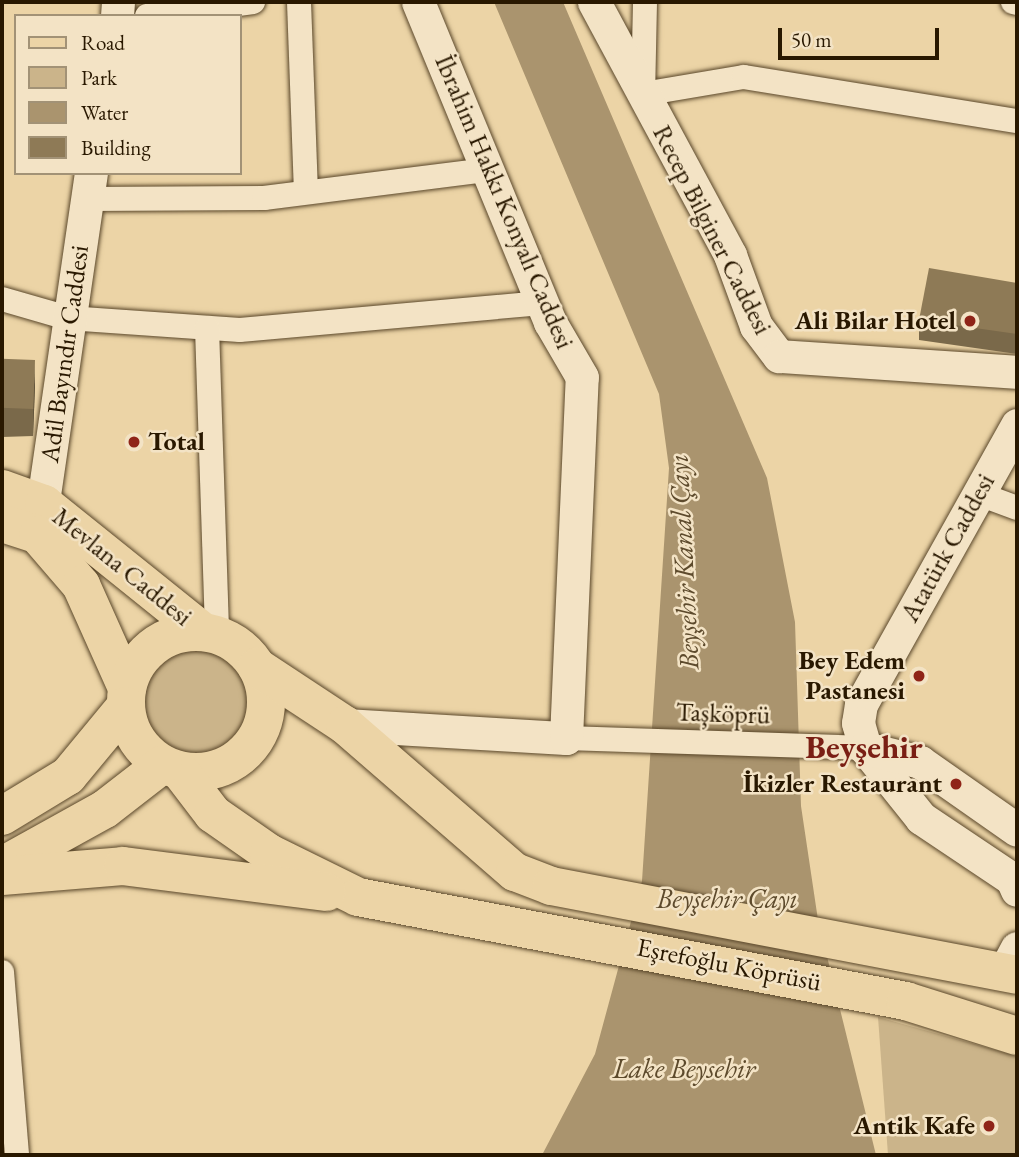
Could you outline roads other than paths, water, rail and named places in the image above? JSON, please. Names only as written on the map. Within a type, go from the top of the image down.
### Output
[{"type":"main road","name":"Mevlana Caddesi","points":[[2,489],[41,519],[210,634]]},
{"type":"main road","name":"Mevlana Caddesi","points":[[2,523],[41,519]]},
{"type":"main road","name":"Mevlana Caddesi","points":[[41,519],[95,608],[127,697]]},
{"type":"main road","points":[[2,816],[68,776],[127,697],[147,652],[183,633],[210,634],[243,649],[257,667],[266,712],[245,753],[203,772],[172,768],[106,809],[2,866]]},
{"type":"main road","name":"Eşrefoğlu Köprüsü","points":[[257,667],[345,725],[516,872],[563,888],[915,954],[1013,965]]},
{"type":"main road","points":[[127,697],[137,740],[172,768],[213,814],[269,853],[358,897]]},
{"type":"main road","points":[[2,876],[123,866],[358,897]]},
{"type":"main road","name":"Eşrefoğlu Köprüsü","points":[[358,897],[551,929],[906,1001],[1017,1036]]},
{"type":"street","points":[[161,14],[253,2]]},
{"type":"street","points":[[299,2],[306,191]]},
{"type":"street","name":"İbrahim Hakkı Konyalı Caddesi","points":[[418,2],[542,303],[582,377],[566,738]]},
{"type":"street","name":"Recep Bilginer Caddesi","points":[[594,2],[730,255],[756,326],[779,356],[1017,372]]},
{"type":"street","points":[[645,2],[643,94],[744,77],[1017,121]]},
{"type":"street","points":[[89,186],[306,191],[487,170]]},
{"type":"street","name":"Adil Bayındır Caddesi","points":[[41,519],[89,186]]},
{"type":"street","points":[[2,299],[68,318],[208,328],[310,328],[542,303]]},
{"type":"street","points":[[208,328],[210,634]]},
{"type":"street","name":"Atatürk Caddesi","points":[[865,748],[859,736],[861,704],[979,494],[1013,440]]},
{"type":"street","points":[[979,494],[1017,508]]},
{"type":"street","points":[[345,725],[566,738]]},
{"type":"street","name":"Taşköprü","points":[[566,738],[865,748]]},
{"type":"street","points":[[865,748],[920,762],[1017,830]]},
{"type":"street","points":[[865,748],[921,818],[1015,884]]},
{"type":"street","points":[[2,972],[17,1155]]},
{"type":"water","name":"Beyşehir Çayı","points":[[494,2],[563,2],[767,478],[795,622],[801,806],[818,920],[876,1155],[542,1155],[595,1054],[642,881],[669,468],[659,394]]},
{"type":"place","name":"Ali Bilar Hotel","points":[[970,321]]},
{"type":"place","name":"Total","points":[[134,442]]},
{"type":"place","name":"Bey Edem Pastanesi","points":[[919,676]]},
{"type":"place","name":"İkizler Restaurant","points":[[956,784]]},
{"type":"place","name":"Antik Kafe","points":[[989,1126]]},
{"type":"district","name":"Beyşehir","points":[[864,747]]},
{"type":"water label","name":"Beyşehir Kanal Çayı","points":[[683,562]]},
{"type":"water label","name":"Lake Beysehir","points":[[684,1068]]}]
